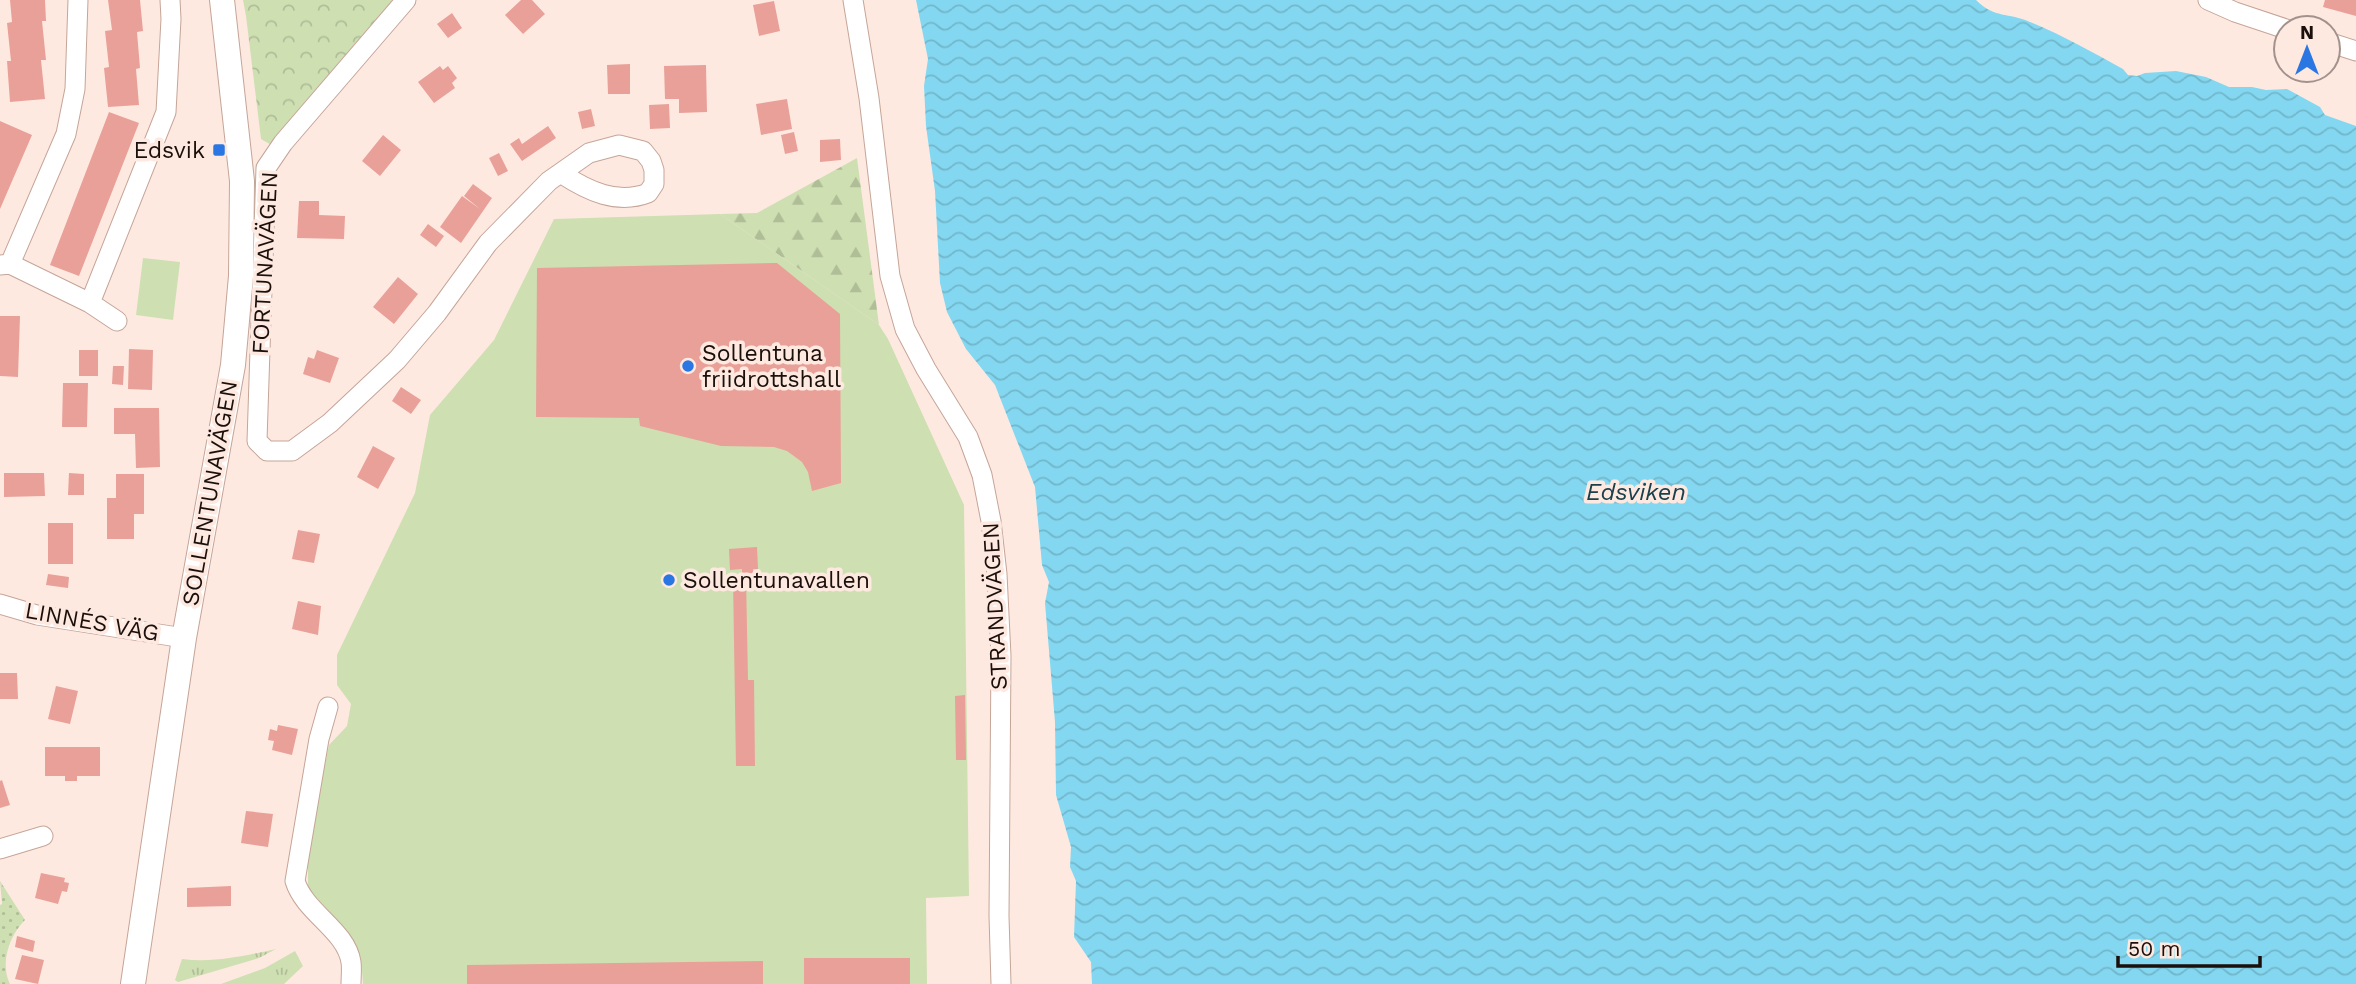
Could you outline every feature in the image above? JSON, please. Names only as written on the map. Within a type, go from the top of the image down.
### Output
[{"type":"street","points":[[78,0],[75,89],[66,134],[5,265],[90,303],[117,321]]},
{"type":"street","points":[[90,303],[166,112],[170,0]]},
{"type":"street","name":"SOLLENTUNAVÄGEN","points":[[133,984],[184,638],[233,365],[241,276],[242,181],[222,0]]},
{"type":"street","name":"FORTUNAVÄGEN","points":[[406,0],[283,143],[266,168],[257,441],[267,451],[292,450],[330,423],[397,360],[437,313],[488,243],[549,181],[562,174]]},
{"type":"street","name":"STRANDVÄGEN","points":[[853,0],[869,98],[890,276],[905,329],[968,437],[982,475],[991,521],[1001,656],[1001,984]]},
{"type":"street","points":[[2208,0],[2272,24]]},
{"type":"street","name":"LINNÉS VÄG","points":[[0,604],[37,615],[184,638]]},
{"type":"street","points":[[328,707],[319,739],[295,881],[305,903],[343,943],[351,960],[351,984]]},
{"type":"street","points":[[0,849],[43,836]]},
{"type":"green space","points":[[243,0],[398,0],[273,146],[261,139]]},
{"type":"green space","points":[[857,158],[879,325],[720,214],[757,213]]},
{"type":"green space","name":"Sollentunavallen","points":[[720,214],[879,325],[888,339],[964,505],[969,896],[926,898],[927,984],[363,984],[356,947],[308,898],[308,846],[329,745],[347,726],[351,704],[337,685],[337,655],[415,493],[430,415],[494,340],[554,219]]},
{"type":"green space","points":[[143,258],[180,262],[173,320],[136,315]]},
{"type":"green space","points":[[0,881],[25,920],[14,934],[8,950],[6,967],[10,984],[0,984]]},
{"type":"green space","points":[[276,949],[259,958],[178,982],[175,980],[182,959],[218,959]]},
{"type":"green space","points":[[295,951],[303,966],[284,984],[221,984],[265,968]]},
{"type":"water","name":"Edsviken","points":[[916,0],[1976,0],[1989,10],[2022,19],[2065,38],[2123,69],[2128,75],[2176,71],[2206,77],[2229,87],[2287,89],[2320,107],[2325,115],[2356,126],[2356,984],[1092,984],[1091,962],[1074,937],[1076,881],[1070,867],[1071,847],[1056,795],[1055,722],[1045,603],[1049,582],[1042,565],[1035,487],[995,385],[966,349],[947,312],[940,283],[935,191],[926,126],[924,86],[928,59]]},
{"type":"building","points":[[10,0],[45,0],[46,21],[42,21],[46,60],[41,60],[45,99],[10,102],[7,61],[11,61],[7,23],[12,22]]},
{"type":"building","points":[[108,0],[140,0],[143,31],[137,32],[140,68],[136,69],[139,105],[108,107],[104,68],[109,67],[105,31],[112,30]]},
{"type":"building","points":[[521,0],[532,0],[545,14],[523,34],[505,15]]},
{"type":"building","points":[[2325,0],[2356,0],[2356,16],[2323,7]]},
{"type":"building","points":[[774,1],[780,31],[759,36],[753,5]]},
{"type":"building","points":[[452,13],[462,28],[448,38],[437,24]]},
{"type":"building","points":[[630,64],[630,94],[608,94],[607,65]]},
{"type":"building","points":[[706,65],[707,112],[679,113],[679,99],[665,99],[664,66]]},
{"type":"building","points":[[440,66],[443,70],[448,66],[457,78],[452,83],[455,88],[434,103],[418,82]]},
{"type":"building","points":[[787,99],[792,129],[761,135],[756,104]]},
{"type":"building","points":[[669,104],[670,128],[650,129],[649,105]]},
{"type":"building","points":[[591,109],[595,126],[582,129],[578,112]]},
{"type":"building","points":[[109,112],[139,123],[79,276],[50,265]]},
{"type":"building","points":[[0,121],[32,135],[0,209]]},
{"type":"building","points":[[548,126],[556,138],[522,161],[510,144],[519,138],[522,144]]},
{"type":"building","points":[[794,132],[798,151],[785,154],[781,135]]},
{"type":"building","points":[[383,135],[401,150],[380,176],[362,161]]},
{"type":"building","points":[[840,139],[841,160],[820,162],[820,140]]},
{"type":"building","points":[[499,153],[508,171],[498,176],[489,158]]},
{"type":"building","points":[[473,184],[492,198],[461,243],[440,227],[462,196],[480,209],[464,196]]},
{"type":"building","points":[[299,201],[319,201],[319,215],[345,216],[344,239],[297,238]]},
{"type":"building","points":[[428,224],[444,236],[436,247],[420,235]]},
{"type":"building","name":"Sollentuna friidrottshall","points":[[777,263],[840,314],[841,483],[812,491],[808,472],[802,462],[787,451],[774,447],[721,446],[640,426],[639,418],[536,417],[537,268]]},
{"type":"building","points":[[398,277],[418,294],[394,324],[373,307]]},
{"type":"building","points":[[0,316],[20,316],[18,377],[0,376]]},
{"type":"building","points":[[129,349],[153,350],[152,390],[128,389]]},
{"type":"building","points":[[79,350],[98,350],[98,376],[79,376]]},
{"type":"building","points":[[317,350],[339,358],[330,383],[303,374],[308,357],[314,359]]},
{"type":"building","points":[[113,366],[124,366],[123,385],[112,384]]},
{"type":"building","points":[[63,383],[88,383],[87,427],[62,427]]},
{"type":"building","points":[[401,387],[421,400],[411,414],[392,401]]},
{"type":"building","points":[[114,408],[159,408],[160,467],[136,468],[135,434],[114,434]]},
{"type":"building","points":[[373,446],[395,458],[378,489],[357,477]]},
{"type":"building","points":[[4,473],[44,473],[45,496],[4,497]]},
{"type":"building","points":[[69,473],[84,474],[84,495],[68,495]]},
{"type":"building","points":[[116,474],[144,474],[144,514],[134,514],[134,539],[107,539],[107,498],[116,498]]},
{"type":"building","points":[[48,523],[73,523],[73,564],[48,564]]},
{"type":"building","points":[[298,530],[320,534],[314,563],[292,559]]},
{"type":"building","points":[[757,547],[758,569],[753,569],[753,578],[746,578],[748,680],[754,680],[755,766],[736,766],[733,578],[742,578],[742,569],[730,570],[729,549]]},
{"type":"building","points":[[48,574],[69,577],[68,588],[46,585]]},
{"type":"building","points":[[298,601],[321,606],[318,635],[292,629]]},
{"type":"building","points":[[0,673],[17,673],[18,699],[0,699]]},
{"type":"building","points":[[56,686],[78,691],[70,724],[48,719]]},
{"type":"building","points":[[965,695],[966,760],[956,760],[955,696]]},
{"type":"building","points":[[278,725],[298,729],[292,755],[272,750],[274,741],[268,740],[270,729],[277,731]]},
{"type":"building","points":[[45,747],[100,747],[100,776],[77,776],[77,781],[65,781],[65,776],[45,776]]},
{"type":"building","points":[[2,780],[10,805],[0,808],[0,781]]},
{"type":"building","points":[[246,811],[273,814],[268,847],[241,843]]},
{"type":"building","points":[[41,873],[65,878],[64,882],[69,883],[67,892],[62,891],[58,904],[35,898]]},
{"type":"building","points":[[231,886],[231,906],[187,907],[187,888]]},
{"type":"building","points":[[17,936],[35,941],[33,952],[15,947]]},
{"type":"building","points":[[22,955],[44,960],[38,984],[15,979]]},
{"type":"building","points":[[804,958],[910,958],[910,984],[804,984]]},
{"type":"building","points":[[763,961],[763,984],[467,984],[467,965]]},
{"type":"place","name":"Edsvik","points":[[219,150]]},
{"type":"place","name":"Sollentuna friidrottshall","points":[[688,366]]},
{"type":"place","name":"Sollentunavallen","points":[[669,580]]}]
